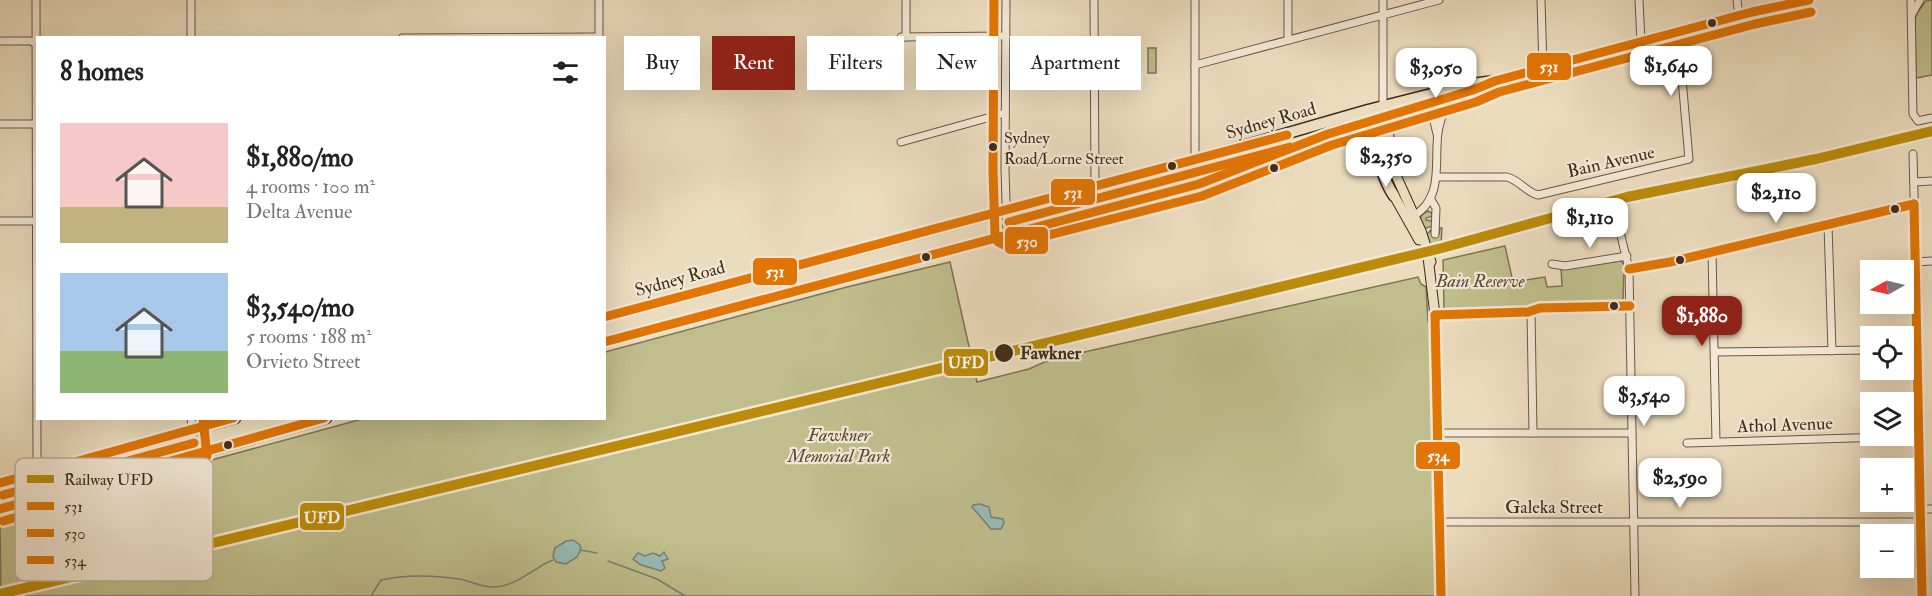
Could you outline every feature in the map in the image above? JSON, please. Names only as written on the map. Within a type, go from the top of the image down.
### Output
[{"type":"highway","name":"Sydney Road","points":[[606,316],[1095,186],[1427,103],[1543,68],[1739,16],[1809,0]]},
{"type":"highway","name":"Sydney Road","points":[[606,341],[1199,184],[1383,113],[1472,84],[1495,81]]},
{"type":"highway","points":[[1317,138],[1352,135],[1368,142],[1375,152],[1387,187],[1394,196]]},
{"type":"highway","points":[[90,458],[228,420]]},
{"type":"highway","points":[[181,458],[319,420]]},
{"type":"highway","points":[[0,483],[15,479]]},
{"type":"highway","points":[[0,509],[15,505]]},
{"type":"main road","points":[[1383,113],[1383,166],[1394,196],[1424,240],[1436,315],[1441,596]]},
{"type":"main road","points":[[1383,113],[1392,162],[1409,215]]},
{"type":"street","points":[[36,0],[37,36]]},
{"type":"street","points":[[191,0],[191,36]]},
{"type":"street","points":[[599,0],[599,36]]},
{"type":"street","points":[[906,0],[904,37],[1006,36]]},
{"type":"street","points":[[1006,0],[1007,234]]},
{"type":"street","points":[[1094,0],[1095,186]]},
{"type":"street","points":[[1195,0],[1195,160],[1199,184]]},
{"type":"street","points":[[1288,0],[1288,40]]},
{"type":"street","points":[[1383,0],[1383,113]]},
{"type":"street","points":[[1195,64],[1439,0]]},
{"type":"street","points":[[1541,0],[1543,68]]},
{"type":"street","points":[[1639,0],[1641,42]]},
{"type":"street","points":[[1737,0],[1739,16]]},
{"type":"street","points":[[1909,0],[1913,114],[1915,120],[1932,118]]},
{"type":"street","points":[[1911,14],[1920,0]]},
{"type":"street","name":"Bain Avenue","points":[[1437,177],[1513,178],[1538,195],[1689,159],[1678,33]]},
{"type":"street","points":[[0,41],[31,41],[36,44]]},
{"type":"street","points":[[1437,136],[1444,109],[1473,90]]},
{"type":"street","points":[[1409,215],[1428,202],[1435,190],[1437,136],[1431,109],[1427,103]]},
{"type":"street","points":[[900,142],[1005,113]]},
{"type":"street","points":[[0,124],[36,126]]},
{"type":"street","points":[[1913,154],[1922,596]]},
{"type":"street","points":[[1914,182],[1932,181]]},
{"type":"street","points":[[1428,202],[1436,206],[1435,234]]},
{"type":"street","points":[[1629,269],[1712,252],[1914,204]]},
{"type":"street","points":[[0,221],[36,221]]},
{"type":"street","points":[[1828,224],[1832,351]]},
{"type":"street","points":[[1620,232],[1629,269],[1635,596]]},
{"type":"street","points":[[1712,252],[1716,442]]},
{"type":"street","points":[[1552,264],[1565,266],[1627,255]]},
{"type":"street","points":[[1916,262],[1932,261]]},
{"type":"street","points":[[1436,315],[1531,311],[1540,308],[1630,306]]},
{"type":"street","points":[[1531,311],[1533,433]]},
{"type":"street","points":[[1715,352],[1860,350]]},
{"type":"street","points":[[37,420],[37,458]]},
{"type":"street","points":[[191,420],[195,454]]},
{"type":"street","points":[[1438,433],[1632,433]]},
{"type":"street","name":"Athol Avenue","points":[[1687,443],[1920,436]]},
{"type":"street","points":[[1921,509],[1932,509]]},
{"type":"street","name":"Galeka Street","points":[[1439,522],[1921,522]]},
{"type":"green space","points":[[1932,0],[1932,75],[1916,78],[1915,20],[1926,1]]},
{"type":"green space","points":[[1148,48],[1156,48],[1156,73],[1148,73]]},
{"type":"green space","points":[[1428,211],[1433,216],[1426,220],[1433,221],[1433,226],[1423,229],[1419,220]]},
{"type":"green space","points":[[1442,228],[1441,245],[1434,247],[1430,244],[1427,234],[1431,230],[1432,235],[1437,236]]},
{"type":"green space","name":"Bain Reserve","points":[[1505,246],[1513,282],[1545,277],[1547,287],[1562,286],[1561,268],[1619,259],[1624,264],[1623,303],[1548,305],[1541,303],[1527,308],[1444,310],[1443,260]]},
{"type":"green space","name":"Fawkner Memorial Park","points":[[950,262],[977,382],[1029,369],[1049,360],[1418,277],[1421,284],[1426,287],[1428,322],[1431,325],[1435,596],[1,596],[0,524],[6,516],[15,514],[15,581],[213,581],[213,460],[358,420],[606,420],[606,352],[847,287]]},
{"type":"water","points":[[980,504],[989,507],[991,517],[1003,519],[1001,529],[991,529],[972,507]]},
{"type":"water","points":[[573,540],[580,545],[581,549],[577,557],[566,564],[556,562],[553,556],[555,548],[566,541]]},
{"type":"water","points":[[664,552],[668,559],[662,561],[665,568],[661,571],[641,565],[633,559],[638,553],[645,556],[653,553],[660,556]]},
{"type":"waterway","points":[[580,550],[597,553]]},
{"type":"waterway","points":[[371,596],[381,580],[410,576],[449,578],[491,587],[500,586],[516,581],[553,560]]},
{"type":"waterway","points":[[608,561],[657,579],[685,596]]},
{"type":"rail line","name":"UFD","points":[[213,543],[1442,248],[1627,197],[1816,159],[1932,131]]},
{"type":"rail line","name":"UFD","points":[[0,594],[54,581]]},
{"type":"transit line","name":"530","points":[[994,0],[995,234],[998,242],[1006,246],[1202,196],[1332,145],[1476,102],[1499,92],[1755,24],[1811,12]]},
{"type":"transit line","name":"531","points":[[606,341],[1199,184],[1328,134],[1473,90],[1495,81],[1752,12],[1809,0]]},
{"type":"transit line","name":"531","points":[[606,316],[1287,135]]},
{"type":"transit line","name":"530","points":[[1009,222],[1290,147]]},
{"type":"transit line","name":"534","points":[[1914,204],[1922,596]]},
{"type":"transit line","name":"534","points":[[1629,269],[1670,262],[1914,204]]},
{"type":"transit line","name":"534","points":[[1435,315],[1528,312],[1540,308],[1630,306]]},
{"type":"transit line","name":"534","points":[[1435,315],[1441,596]]},
{"type":"transit line","name":"530","points":[[203,420],[206,458]]},
{"type":"transit line","name":"531","points":[[90,458],[226,420]]},
{"type":"transit line","name":"531","points":[[182,458],[317,420]]},
{"type":"transit line","name":"530","points":[[139,458],[194,443]]},
{"type":"transit line","name":"531","points":[[0,483],[15,479]]},
{"type":"transit line","name":"530","points":[[3,495],[15,492]]},
{"type":"transit line","name":"531","points":[[0,509],[15,505]]},
{"type":"transit line","name":"530","points":[[3,521],[15,518]]},
{"type":"place","name":"Sydney Road/Lorne Street","points":[[993,147]]},
{"type":"place","name":"Fawkner","points":[[1004,353]]}]
